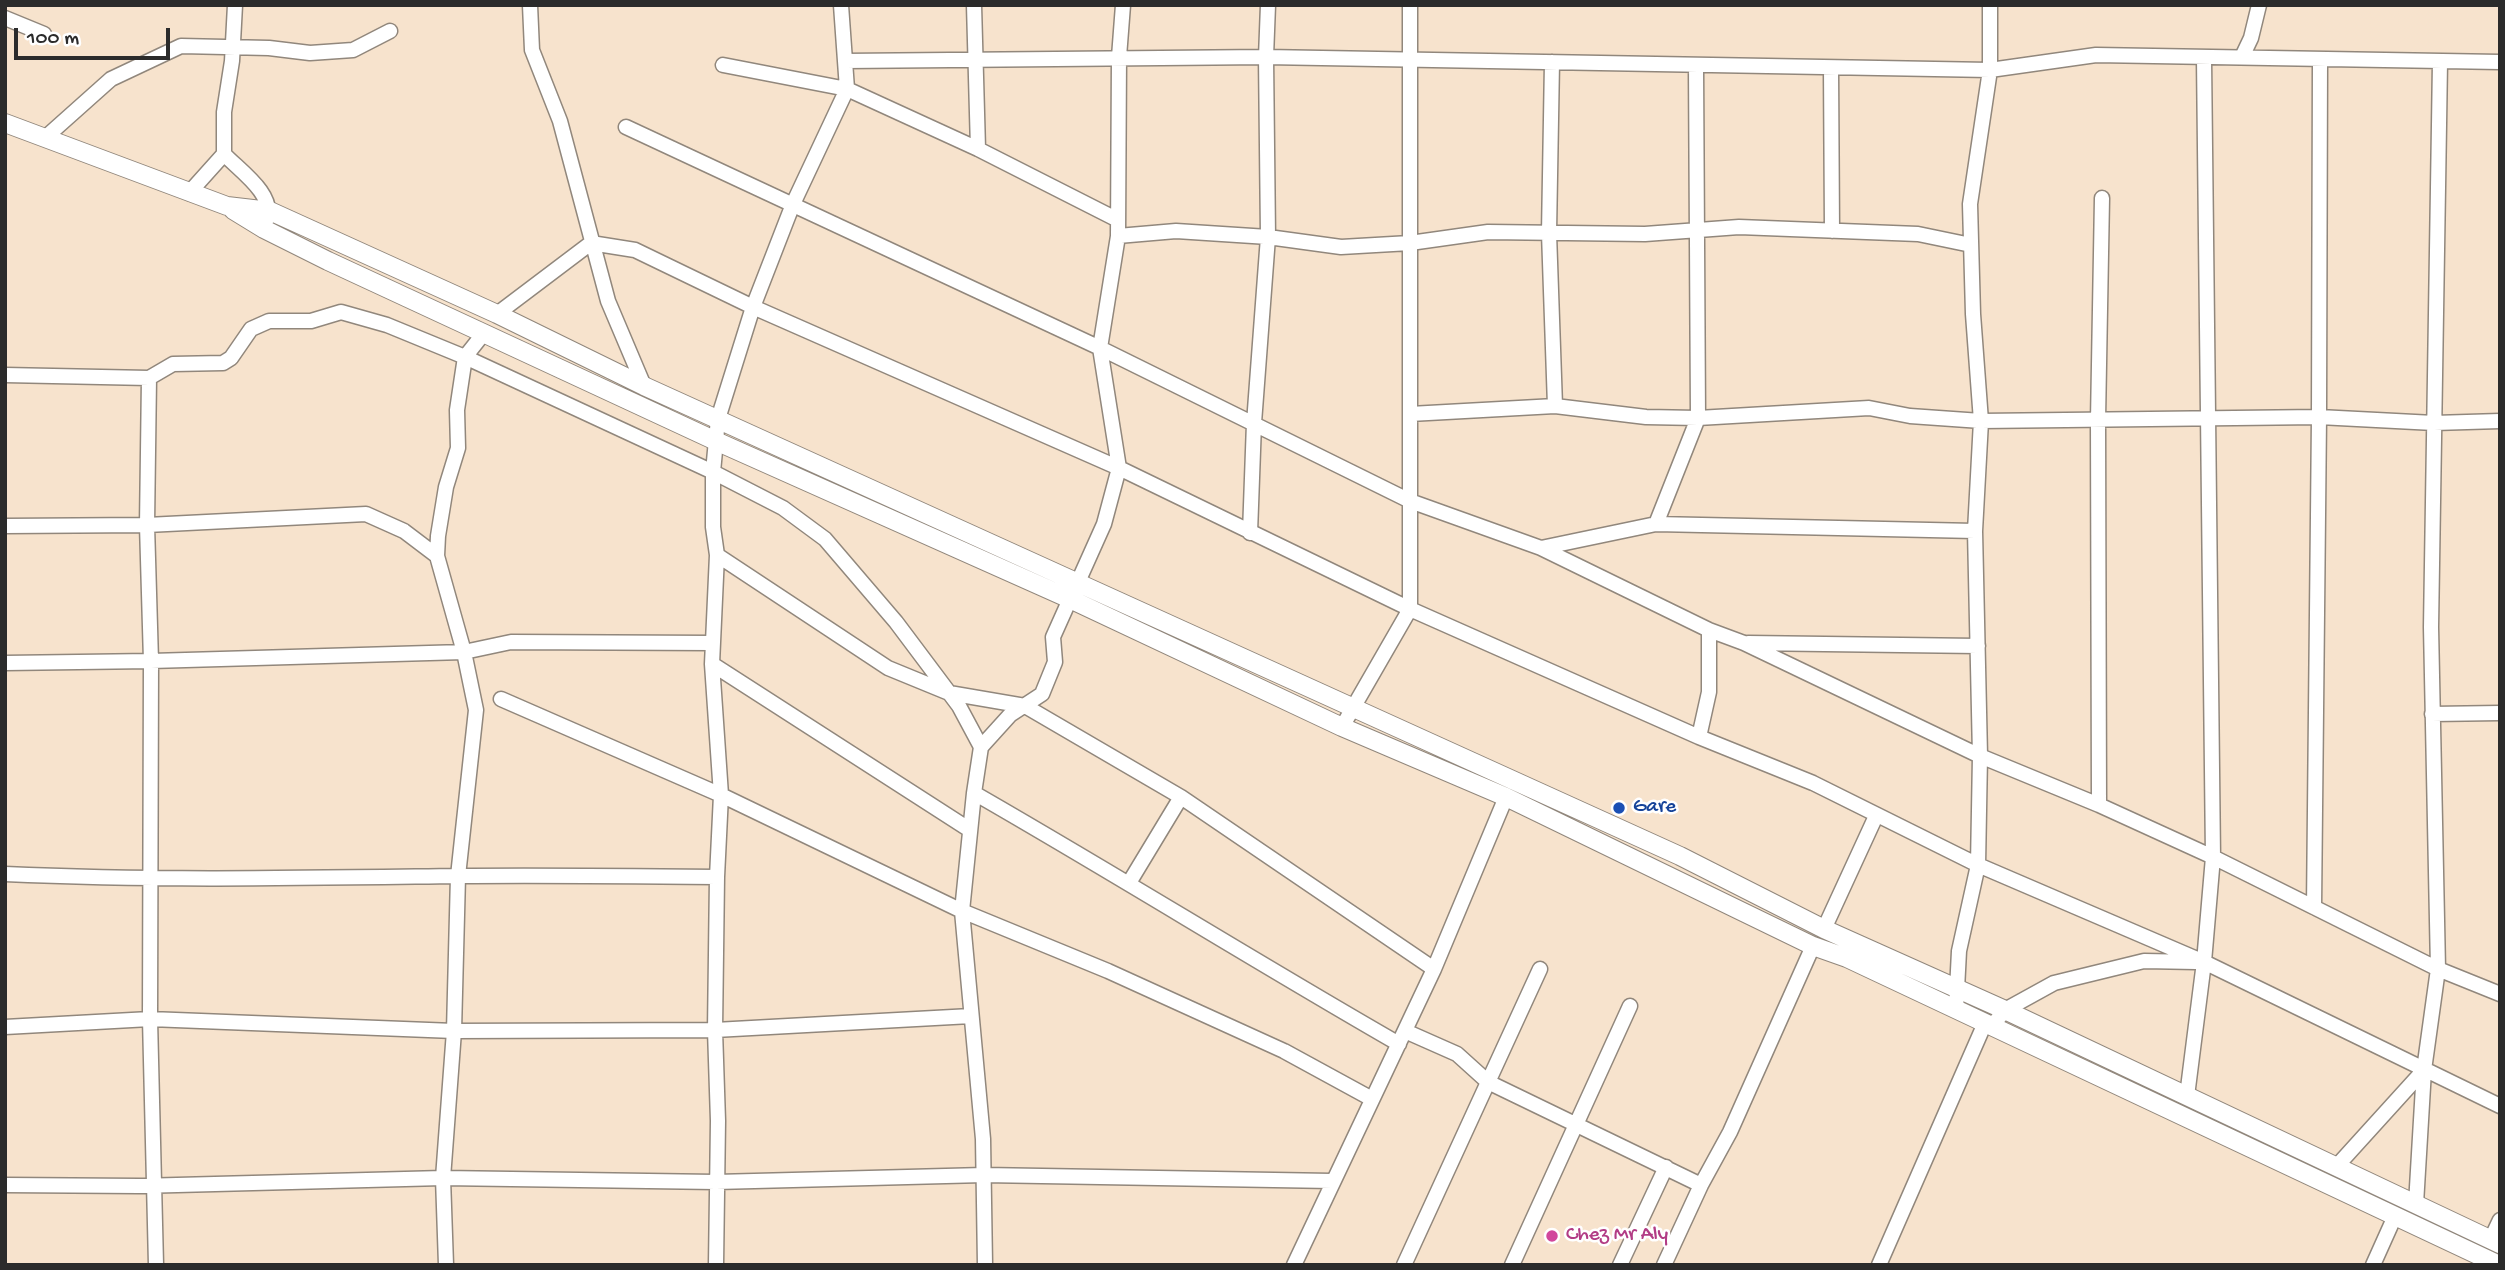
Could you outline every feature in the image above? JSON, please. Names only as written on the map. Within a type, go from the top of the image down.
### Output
[{"type":"main road","points":[[5,123],[227,206],[270,211],[497,314],[644,386],[1680,856],[1824,929],[2005,1010],[2496,1242]]},
{"type":"main road","points":[[227,206],[264,229],[484,333],[718,442],[1070,599],[1342,727],[1506,797],[1813,946],[1847,958],[1989,1024],[2499,1265]]},
{"type":"main road","points":[[1506,797],[1513,780]]},
{"type":"street","points":[[189,193],[224,155],[224,112],[233,47],[235,5]]},
{"type":"street","points":[[530,5],[532,50],[560,121],[608,301],[644,386]]},
{"type":"street","points":[[716,1265],[718,1121],[715,1030],[721,796],[712,643],[717,555],[713,527],[713,472],[718,442],[718,419],[752,307],[793,204],[847,89],[841,5]]},
{"type":"street","points":[[974,5],[978,149]]},
{"type":"street","points":[[1078,582],[1104,524],[1119,468],[1100,348],[1118,236],[1119,57],[1123,5]]},
{"type":"street","points":[[1250,533],[1254,423],[1268,237],[1268,5]]},
{"type":"street","points":[[1342,727],[1410,610],[1410,5]]},
{"type":"street","points":[[1956,1009],[1959,951],[1978,865],[1980,756],[1975,531],[1981,421],[1970,204],[1990,70],[1990,5]]},
{"type":"street","points":[[2242,57],[2251,38],[2259,5]]},
{"type":"street","points":[[5,18],[44,34]]},
{"type":"street","points":[[46,137],[111,79],[181,46],[269,48],[310,53],[353,50],[390,30]]},
{"type":"street","points":[[845,61],[1266,57],[1990,70],[2096,55],[2204,59],[2242,57],[2500,62]]},
{"type":"street","points":[[2187,1096],[2204,962],[2213,857],[2204,59]]},
{"type":"street","points":[[2314,907],[2320,59]]},
{"type":"street","points":[[1552,62],[1549,233],[1555,406]]},
{"type":"street","points":[[2416,1204],[2424,1070],[2438,969],[2431,627],[2440,62]]},
{"type":"street","points":[[723,65],[847,89],[978,149],[1118,220]]},
{"type":"street","points":[[1656,524],[1698,418],[1696,66]]},
{"type":"street","points":[[1831,68],[1832,231]]},
{"type":"street","points":[[626,127],[1100,348],[1410,501],[1541,548],[1709,630],[1744,643],[1980,756],[2099,805],[2213,857],[2438,969],[2500,994]]},
{"type":"street","points":[[224,155],[264,195],[270,211],[264,229]]},
{"type":"street","points":[[2099,805],[2098,420],[2102,198]]},
{"type":"street","points":[[1118,236],[1176,231],[1268,237],[1341,247],[1410,243],[1488,232],[1645,234],[1740,228],[1917,234],[1971,245]]},
{"type":"street","points":[[497,314],[591,243],[635,250],[752,307],[1119,468],[1410,610],[1699,737],[1813,783],[1978,865],[2204,962],[2500,1106]]},
{"type":"street","points":[[5,375],[149,378],[173,364],[223,363],[231,358],[251,329],[269,321],[311,321],[341,312],[387,325],[465,357],[713,472],[783,508],[825,539],[896,622],[949,693],[981,747]]},
{"type":"street","points":[[446,1265],[443,1178],[454,1031],[458,876],[476,710],[464,652],[437,556],[446,487],[458,447],[457,410],[465,357],[484,333]]},
{"type":"street","points":[[149,378],[147,525],[151,661],[150,1019],[156,1265]]},
{"type":"street","points":[[1410,414],[1555,406],[1646,417],[1698,418],[1869,408],[1910,416],[1981,421],[2319,417],[2434,423],[2500,421]]},
{"type":"street","points":[[5,526],[147,525],[366,514],[404,531],[437,556]]},
{"type":"street","points":[[1541,548],[1656,524],[1975,531]]},
{"type":"street","points":[[717,555],[888,668],[949,693],[1025,706],[1181,797],[1434,969]]},
{"type":"street","points":[[985,1265],[983,1139],[962,911],[974,793],[981,747],[1010,715],[1042,694],[1055,662],[1053,637],[1070,599]]},
{"type":"street","points":[[1699,737],[1709,692],[1709,630]]},
{"type":"street","points":[[5,663],[464,652],[511,642],[712,643]]},
{"type":"street","points":[[1744,643],[1978,646]]},
{"type":"street","points":[[712,664],[970,831]]},
{"type":"street","points":[[501,699],[721,796],[962,911],[1108,971],[1272,1046],[1372,1100]]},
{"type":"street","points":[[2432,714],[2500,713]]},
{"type":"street","points":[[974,793],[1129,883],[1279,976],[1402,1038],[1457,1055],[1468,1061],[1488,1082],[1701,1185]]},
{"type":"street","points":[[1129,883],[1181,797]]},
{"type":"street","points":[[1294,1265],[1434,969],[1506,797]]},
{"type":"street","points":[[1824,929],[1876,816]]},
{"type":"street","points":[[5,874],[149,879],[717,877]]},
{"type":"street","points":[[1664,1265],[1701,1185],[1730,1132],[1813,946]]},
{"type":"street","points":[[1879,1265],[1989,1024],[2005,1010],[2054,984],[2144,961],[2204,962]]},
{"type":"street","points":[[1404,1265],[1540,969]]},
{"type":"street","points":[[1512,1265],[1630,1006]]},
{"type":"street","points":[[5,1027],[150,1019],[454,1031],[715,1030],[971,1016]]},
{"type":"street","points":[[2336,1167],[2424,1070]]},
{"type":"street","points":[[1620,1265],[1665,1167]]},
{"type":"street","points":[[5,1185],[154,1185],[443,1178],[716,1182],[984,1175],[1332,1181]]},
{"type":"street","points":[[2373,1265],[2395,1216]]},
{"type":"street","points":[[2496,1242],[2500,1220]]},
{"type":"place","name":"Gare","points":[[1619,808]]},
{"type":"place","name":"Chez Mr Aly","points":[[1552,1236]]}]
